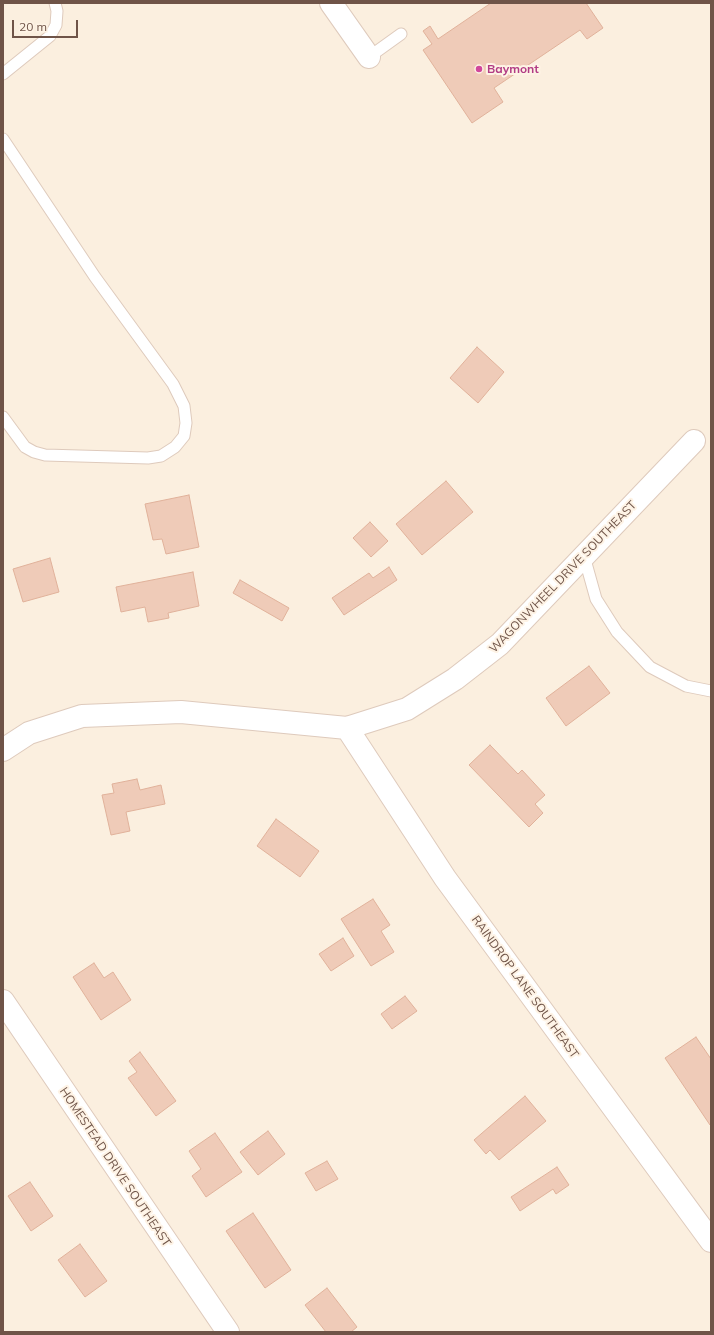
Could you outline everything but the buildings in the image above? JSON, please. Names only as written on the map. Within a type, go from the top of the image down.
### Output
[{"type":"street","points":[[331,3],[369,57]]},
{"type":"street","name":"WAGONWHEEL DRIVE SOUTHEAST","points":[[3,750],[29,733],[82,716],[181,712],[347,728],[407,708],[455,679],[500,644],[694,441]]},
{"type":"street","name":"RAINDROP LANE SOUTHEAST","points":[[347,728],[445,878],[711,1241]]},
{"type":"street","name":"HOMESTEAD DRIVE SOUTHEAST","points":[[3,1001],[228,1332]]},
{"type":"lane","points":[[3,74],[50,36],[56,25],[57,10],[55,3]]},
{"type":"lane","points":[[369,57],[401,34]]},
{"type":"lane","points":[[3,139],[95,278],[173,384],[184,406],[186,423],[184,436],[175,447],[161,456],[148,458],[53,456],[34,452],[25,447],[3,417]]},
{"type":"lane","points":[[584,556],[596,599],[617,632],[645,662],[650,667],[686,686],[711,691]]},
{"type":"place","name":"Baymont","points":[[479,69]]}]
